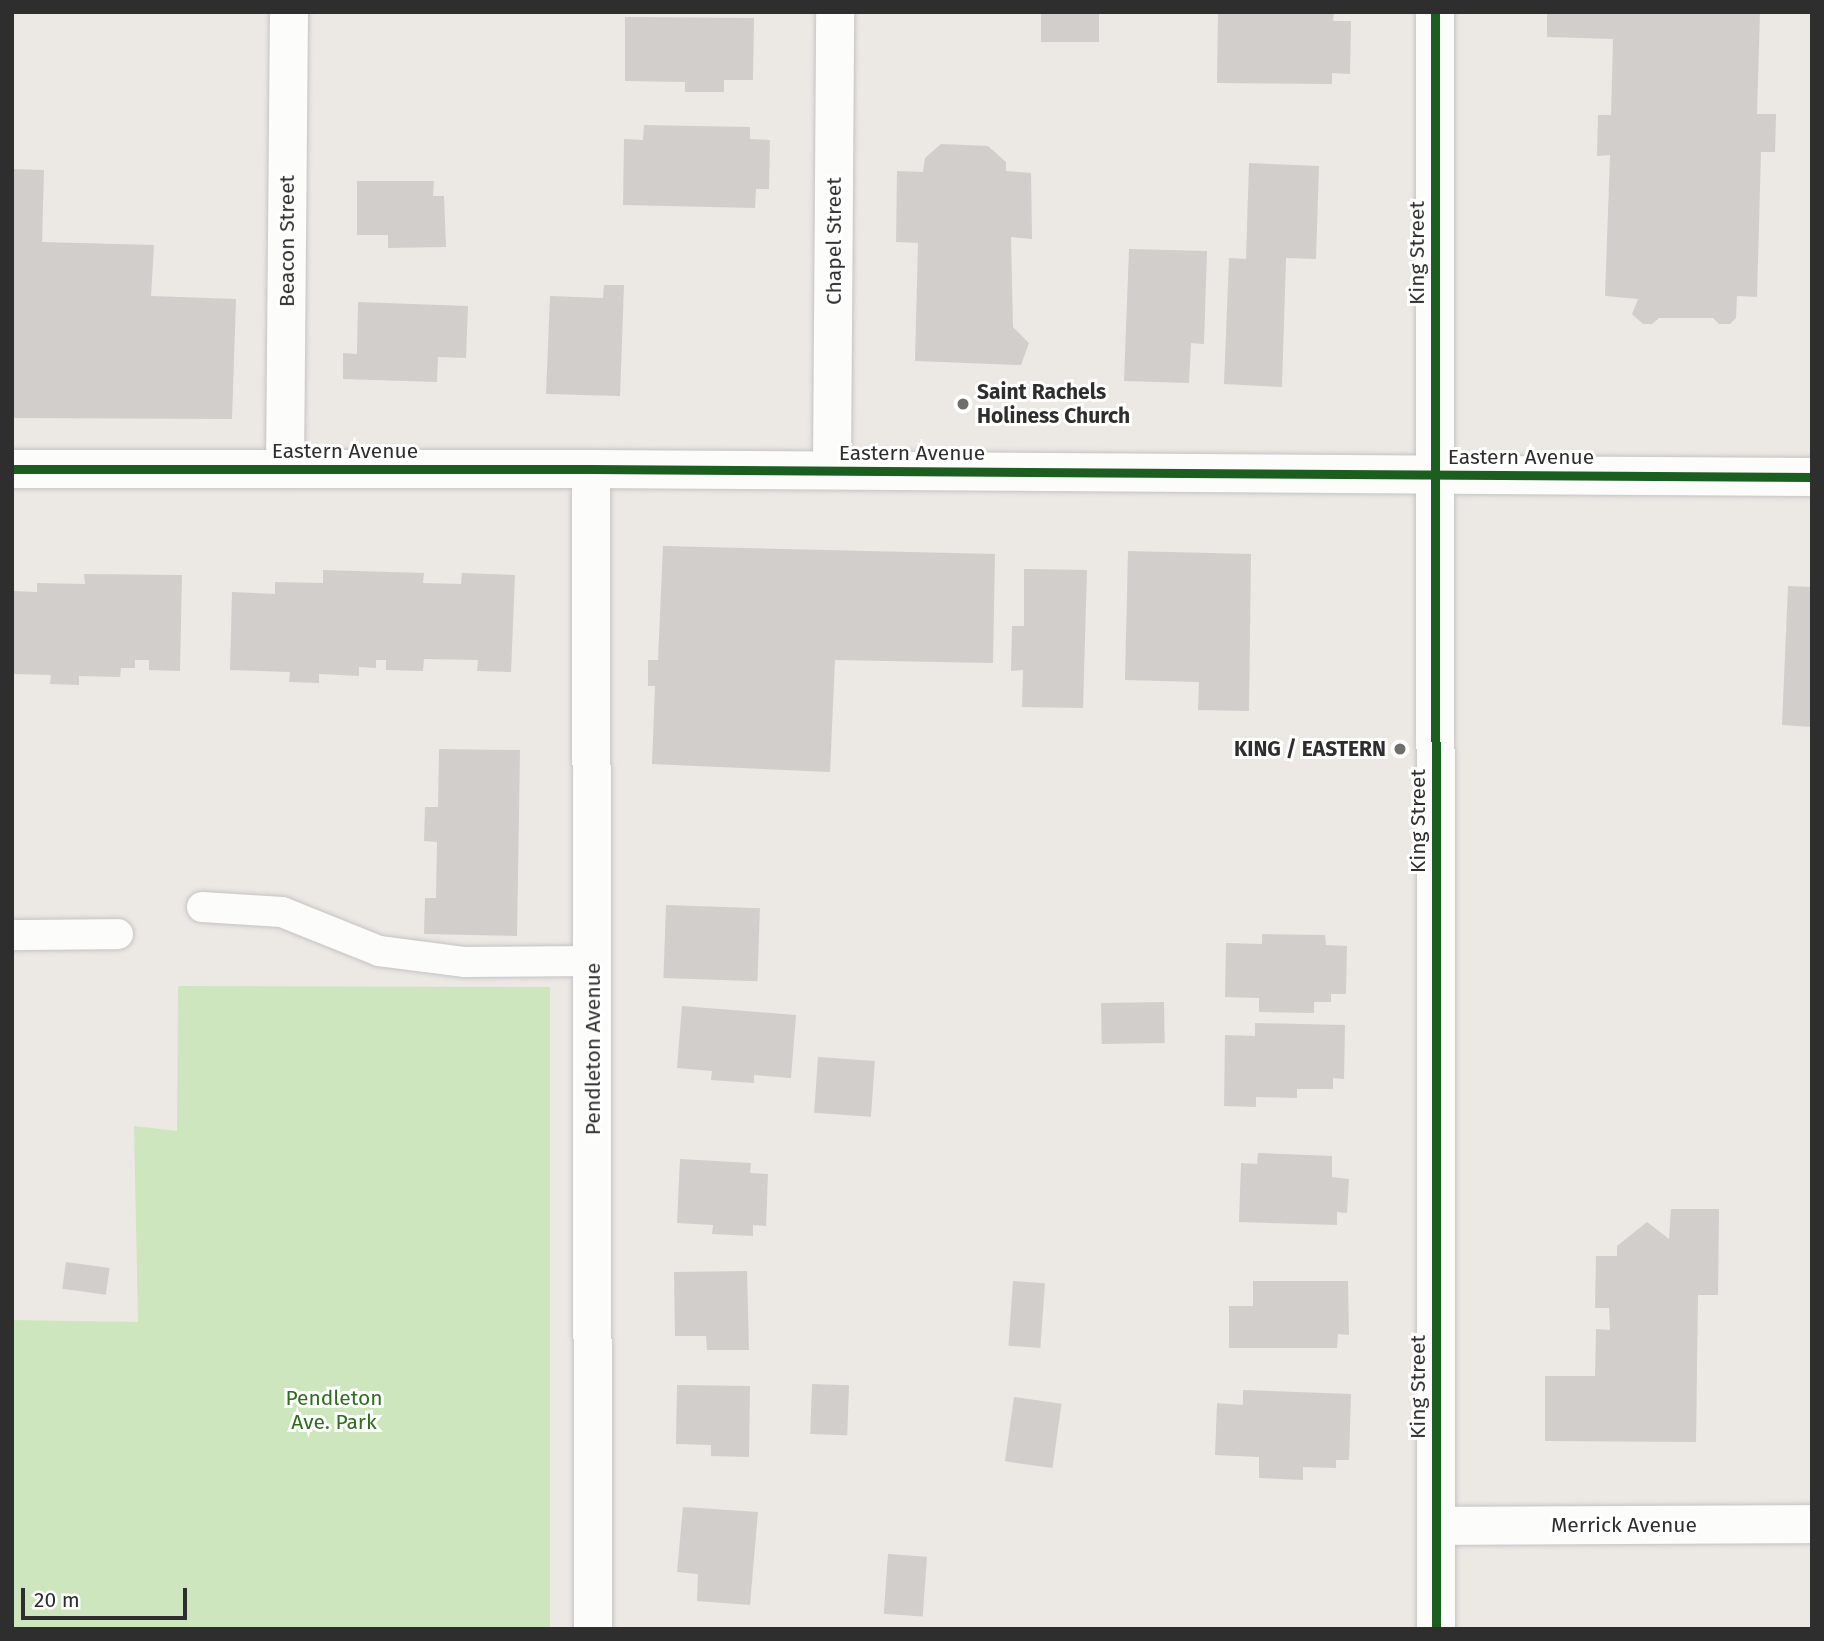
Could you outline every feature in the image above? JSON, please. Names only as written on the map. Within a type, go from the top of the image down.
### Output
[{"type":"street","name":"Beacon Street","points":[[285,469],[289,12]]},
{"type":"street","name":"Chapel Street","points":[[832,470],[835,12]]},
{"type":"street","name":"King Street","points":[[1435,12],[1436,1629]]},
{"type":"street","name":"Eastern Avenue","points":[[12,469],[832,470],[1812,477]]},
{"type":"street","name":"Pendleton Avenue","points":[[591,469],[593,1629]]},
{"type":"street","name":"Merrick Avenue","points":[[1436,1525],[1812,1524]]},
{"type":"lane","points":[[202,907],[282,912],[379,951],[464,962],[592,961]]},
{"type":"lane","points":[[12,935],[118,934]]},
{"type":"green space","name":"Pendleton Ave. Park","points":[[178,986],[550,987],[550,1629],[12,1629],[12,1320],[138,1322],[134,1126],[177,1131]]},
{"type":"building","points":[[1041,12],[1099,12],[1099,42],[1041,42]]},
{"type":"building","points":[[1218,12],[1334,12],[1333,21],[1351,21],[1350,74],[1332,73],[1332,84],[1217,83]]},
{"type":"building","points":[[1547,12],[1760,12],[1757,114],[1776,114],[1775,152],[1761,152],[1757,297],[1737,296],[1736,318],[1730,324],[1719,324],[1713,318],[1659,318],[1652,324],[1643,324],[1632,314],[1638,299],[1605,296],[1610,155],[1597,156],[1598,115],[1611,115],[1613,39],[1547,37]]},
{"type":"building","points":[[625,17],[754,18],[753,80],[724,80],[724,92],[685,92],[685,82],[625,81]]},
{"type":"building","points":[[644,125],[750,127],[750,139],[770,140],[769,189],[756,189],[755,208],[623,205],[624,139],[643,140]]},
{"type":"building","points":[[941,144],[988,146],[1006,162],[1006,171],[1031,173],[1032,239],[1011,237],[1013,327],[1029,343],[1021,365],[915,361],[918,243],[896,242],[897,171],[923,172],[925,158]]},
{"type":"building","points":[[1249,163],[1319,166],[1316,259],[1286,258],[1282,387],[1224,384],[1229,258],[1246,259]]},
{"type":"building","points":[[12,169],[44,170],[42,242],[154,245],[151,296],[236,299],[232,419],[12,418]]},
{"type":"building","points":[[357,181],[434,181],[433,196],[444,196],[446,247],[388,248],[388,235],[357,235]]},
{"type":"building","points":[[1129,249],[1207,251],[1204,344],[1191,343],[1189,383],[1124,381]]},
{"type":"building","points":[[604,285],[624,285],[620,396],[546,394],[550,296],[603,298]]},
{"type":"building","points":[[358,302],[468,306],[466,358],[438,357],[437,382],[343,379],[343,353],[357,354]]},
{"type":"building","points":[[663,546],[995,554],[993,663],[835,660],[830,772],[652,764],[655,686],[648,686],[648,660],[658,660]]},
{"type":"building","points":[[1128,551],[1251,554],[1249,711],[1198,710],[1199,682],[1125,680]]},
{"type":"building","points":[[1024,569],[1087,570],[1083,708],[1022,707],[1023,670],[1011,671],[1012,626],[1024,626]]},
{"type":"building","points":[[323,570],[424,573],[423,583],[461,584],[462,573],[515,575],[511,672],[477,671],[478,660],[424,659],[423,671],[386,670],[386,660],[376,660],[376,668],[359,667],[359,676],[319,674],[319,683],[289,682],[290,672],[230,670],[232,592],[275,594],[275,582],[323,583]]},
{"type":"building","points":[[84,574],[182,575],[180,671],[149,670],[149,660],[135,660],[135,668],[121,668],[120,677],[79,676],[79,685],[50,684],[51,675],[12,674],[12,591],[37,592],[37,583],[85,584]]},
{"type":"building","points":[[1788,586],[1812,587],[1812,727],[1782,725]]},
{"type":"building","points":[[439,749],[520,750],[517,936],[424,934],[425,898],[436,898],[437,842],[424,841],[425,807],[438,807]]},
{"type":"building","points":[[666,905],[760,908],[757,981],[663,978]]},
{"type":"building","points":[[1262,934],[1325,935],[1326,945],[1347,946],[1346,994],[1331,994],[1331,1002],[1314,1002],[1314,1013],[1259,1012],[1259,998],[1225,997],[1226,943],[1262,944]]},
{"type":"building","points":[[1164,1002],[1165,1043],[1102,1044],[1101,1003]]},
{"type":"building","points":[[682,1006],[796,1015],[791,1078],[754,1075],[754,1083],[711,1080],[712,1071],[677,1068]]},
{"type":"building","points":[[1255,1023],[1345,1025],[1344,1079],[1333,1078],[1333,1089],[1297,1089],[1297,1098],[1256,1097],[1256,1107],[1224,1106],[1225,1035],[1255,1036]]},
{"type":"building","points":[[818,1057],[875,1061],[871,1117],[814,1113]]},
{"type":"building","points":[[1258,1153],[1332,1156],[1332,1177],[1349,1179],[1347,1213],[1337,1212],[1337,1225],[1239,1222],[1241,1163],[1257,1164]]},
{"type":"building","points":[[680,1159],[751,1163],[750,1173],[768,1174],[766,1226],[753,1225],[753,1236],[712,1234],[713,1225],[677,1223]]},
{"type":"building","points":[[1671,1209],[1719,1209],[1718,1295],[1698,1295],[1696,1442],[1545,1441],[1545,1376],[1595,1376],[1596,1329],[1610,1330],[1609,1308],[1595,1308],[1596,1256],[1617,1256],[1617,1246],[1647,1222],[1669,1239]]},
{"type":"building","points":[[66,1262],[110,1268],[106,1295],[62,1289]]},
{"type":"building","points":[[747,1271],[749,1350],[707,1350],[706,1336],[675,1336],[674,1272]]},
{"type":"building","points":[[1013,1281],[1045,1283],[1040,1348],[1008,1346]]},
{"type":"building","points":[[1253,1281],[1348,1281],[1349,1335],[1338,1334],[1337,1348],[1229,1348],[1229,1306],[1253,1306]]},
{"type":"building","points":[[812,1384],[849,1385],[847,1435],[810,1434]]},
{"type":"building","points":[[677,1385],[750,1386],[749,1457],[711,1456],[711,1445],[676,1444]]},
{"type":"building","points":[[1243,1390],[1351,1394],[1349,1460],[1336,1460],[1336,1468],[1303,1467],[1303,1480],[1259,1478],[1259,1457],[1215,1455],[1217,1403],[1243,1405]]},
{"type":"building","points":[[1014,1397],[1062,1404],[1052,1468],[1005,1461]]},
{"type":"building","points":[[683,1507],[758,1512],[750,1605],[697,1601],[698,1574],[677,1572]]},
{"type":"building","points":[[888,1554],[927,1557],[923,1617],[884,1614]]},
{"type":"cycle path","points":[[1435,12],[1436,1629]]},
{"type":"cycle path","points":[[12,469],[591,469],[1812,477]]},
{"type":"place","name":"Saint Rachels Holiness Church","points":[[963,404]]},
{"type":"place","name":"KING / EASTERN","points":[[1400,749]]}]
